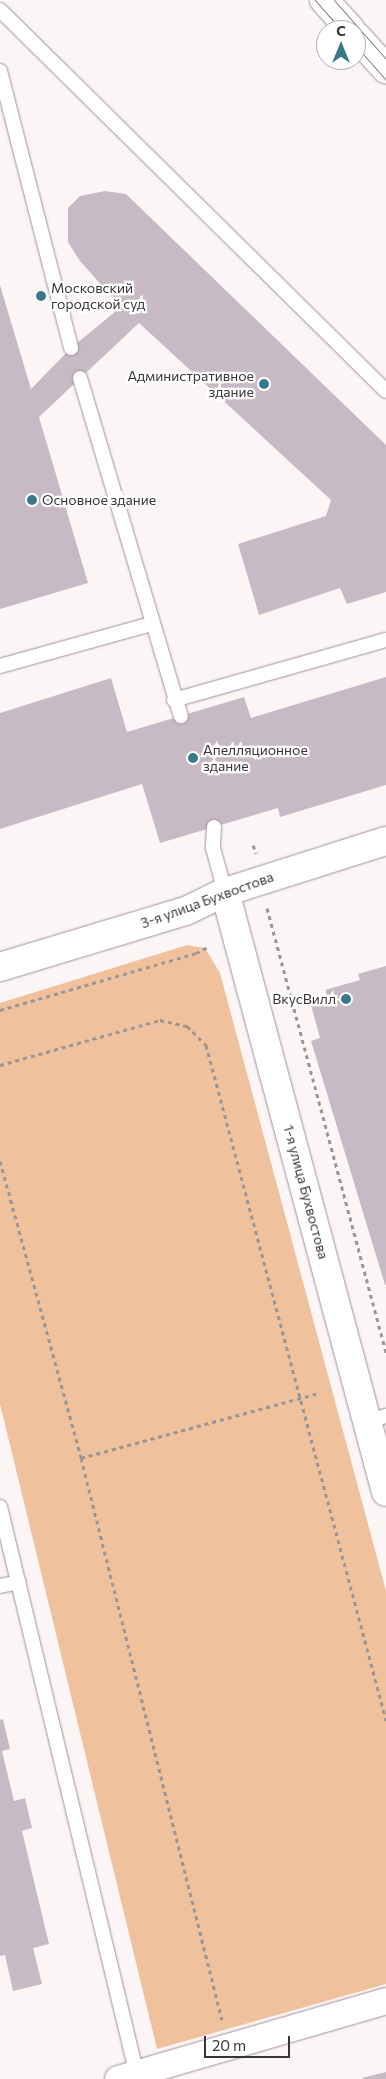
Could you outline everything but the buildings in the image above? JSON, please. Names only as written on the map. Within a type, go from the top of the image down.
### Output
[{"type":"street","points":[[324,0],[342,20]]},
{"type":"street","name":"3-я улица Бухвостова","points":[[0,967],[186,911],[225,892],[386,841]]},
{"type":"street","name":"1-я улица Бухвостова","points":[[225,892],[377,1419],[386,1492]]},
{"type":"street","points":[[131,2077],[386,2001]]},
{"type":"lane","points":[[0,10],[386,391]]},
{"type":"lane","points":[[0,71],[71,348]]},
{"type":"lane","points":[[80,378],[151,624],[174,700],[181,716]]},
{"type":"lane","points":[[0,666],[151,624]]},
{"type":"lane","points":[[174,700],[386,640]]},
{"type":"lane","points":[[214,827],[214,848],[225,892]]},
{"type":"lane","points":[[0,1506],[19,1582],[131,2077]]},
{"type":"lane","points":[[0,1586],[19,1582]]},
{"type":"path","points":[[268,916],[386,1352]]},
{"type":"path","points":[[0,1010],[196,953]]},
{"type":"path","points":[[0,1065],[160,1020],[187,1026],[206,1044],[386,1720]]},
{"type":"path","points":[[0,1161],[81,1458],[230,2046]]},
{"type":"path","points":[[81,1458],[318,1393]]},
{"type":"shaded area","points":[[187,945],[205,948],[220,973],[386,1591],[386,1984],[157,2049],[0,1404],[0,1003]]},
{"type":"tram line","points":[[315,0],[332,20]]},
{"type":"tram line","points":[[334,0],[386,59]]},
{"type":"tram line","points":[[366,57],[386,80]]},
{"type":"place","name":"Московский городской суд","points":[[41,296]]},
{"type":"place","name":"Административное здание","points":[[264,384]]},
{"type":"place","name":"Основное здание","points":[[32,500]]},
{"type":"place","name":"Апелляционное здание","points":[[193,758]]},
{"type":"place","name":"ВкусВилл","points":[[346,999]]}]
